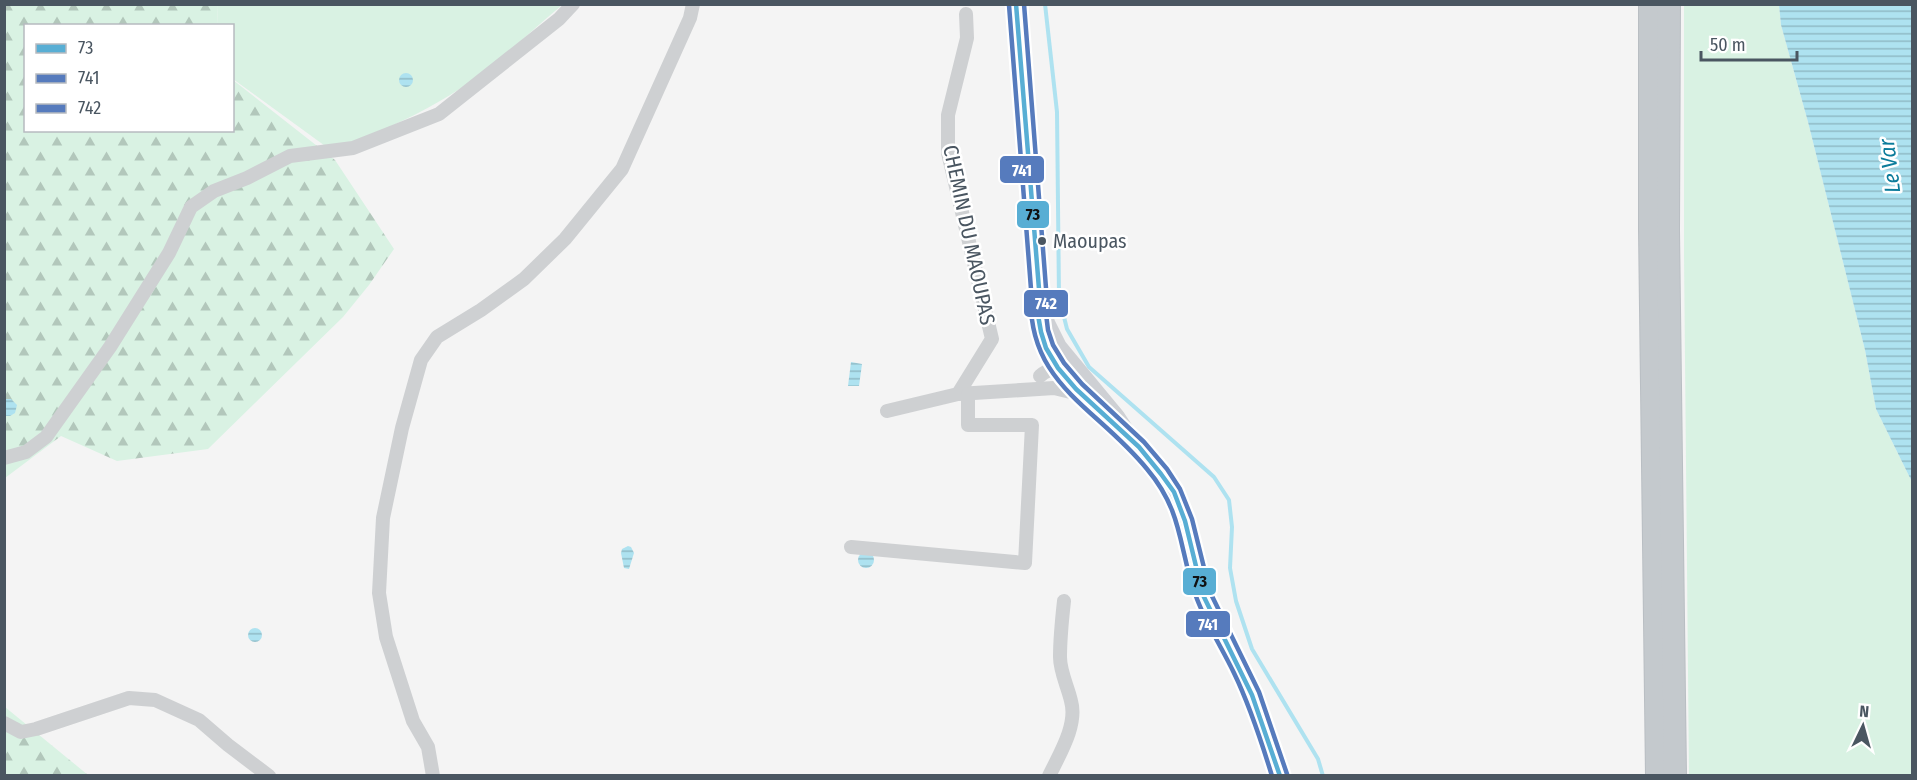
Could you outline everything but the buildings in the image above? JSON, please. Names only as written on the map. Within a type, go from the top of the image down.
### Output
[{"type":"highway","points":[[1650,4],[1650,230],[1657,776]]},
{"type":"highway","points":[[1669,4],[1668,230],[1675,776]]},
{"type":"main road","points":[[1016,4],[1039,324],[1046,346],[1060,370],[1116,417],[1129,437],[1166,479],[1183,511],[1203,594],[1242,672],[1262,719],[1280,776]]},
{"type":"main road","points":[[1038,289],[1060,370]]},
{"type":"street","points":[[4,458],[26,452],[46,437],[110,347],[169,253],[191,207],[214,191],[247,178],[290,156],[353,148],[439,114],[559,20],[573,4]]},
{"type":"street","points":[[433,776],[428,747],[413,721],[386,637],[379,593],[383,518],[402,428],[421,360],[437,337],[481,310],[524,279],[565,239],[622,169],[690,18],[693,4]]},
{"type":"street","name":"CHEMIN DU MAOUPAS","points":[[963,394],[992,339],[948,153],[948,115],[967,38],[966,14]]},
{"type":"street","points":[[1041,376],[1046,346]]},
{"type":"street","points":[[1023,390],[1044,372],[1060,370],[1090,395]]},
{"type":"street","points":[[887,411],[963,394],[1023,390],[1060,370]]},
{"type":"street","points":[[851,548],[1025,563],[1032,425],[968,425],[963,394]]},
{"type":"street","points":[[1049,776],[1068,737],[1071,716],[1072,703],[1060,659],[1064,601]]},
{"type":"street","points":[[4,723],[21,732],[129,698],[155,700],[199,720],[269,776]]},
{"type":"green space","points":[[5,5],[217,5],[218,24],[24,24],[24,132],[234,132],[234,81],[335,160],[394,249],[343,317],[208,449],[117,461],[61,436],[5,478]]},
{"type":"green space","points":[[217,5],[562,5],[503,56],[457,91],[400,122],[332,151],[234,80],[234,24],[218,24]]},
{"type":"green space","points":[[1684,5],[1779,5],[1781,25],[1808,122],[1865,350],[1876,409],[1912,482],[1912,775],[1689,775]]},
{"type":"green space","points":[[5,707],[88,775],[5,775]]},
{"type":"water","name":"Le Var","points":[[1779,5],[1912,5],[1912,482],[1876,409],[1865,350],[1808,122],[1781,25]]},
{"type":"water","points":[[403,73],[409,73],[413,80],[409,87],[403,87],[399,83],[399,77]]},
{"type":"water","points":[[851,362],[862,364],[859,386],[848,386]]},
{"type":"water","points":[[5,399],[11,399],[17,405],[15,413],[10,416],[5,416]]},
{"type":"water","points":[[628,546],[634,553],[629,569],[624,568],[621,553],[622,549]]},
{"type":"water","points":[[866,552],[874,560],[866,568],[858,560]]},
{"type":"water","points":[[252,628],[258,628],[262,635],[258,642],[252,642],[248,638],[248,632]]},
{"type":"waterway","points":[[1045,4],[1057,112],[1059,297],[1067,329],[1089,367],[1214,477],[1229,500],[1232,527],[1230,568],[1236,601],[1252,649],[1318,759],[1323,776]]},
{"type":"transit line","name":"73","points":[[1016,4],[1039,289],[1038,315],[1046,348],[1058,368],[1076,389],[1139,447],[1174,492],[1185,521],[1203,595],[1252,695],[1280,776]]},
{"type":"transit line","name":"742","points":[[1024,4],[1046,288],[1046,314],[1053,345],[1064,363],[1082,384],[1144,442],[1167,469],[1180,489],[1192,519],[1210,592],[1259,692],[1287,774]]},
{"type":"transit line","name":"741","points":[[1009,5],[1032,321],[1039,348],[1051,371],[1067,391],[1127,447],[1147,469],[1168,501],[1175,517],[1197,599],[1245,698],[1272,776]]},
{"type":"place","name":"Maoupas","points":[[1042,241]]}]
